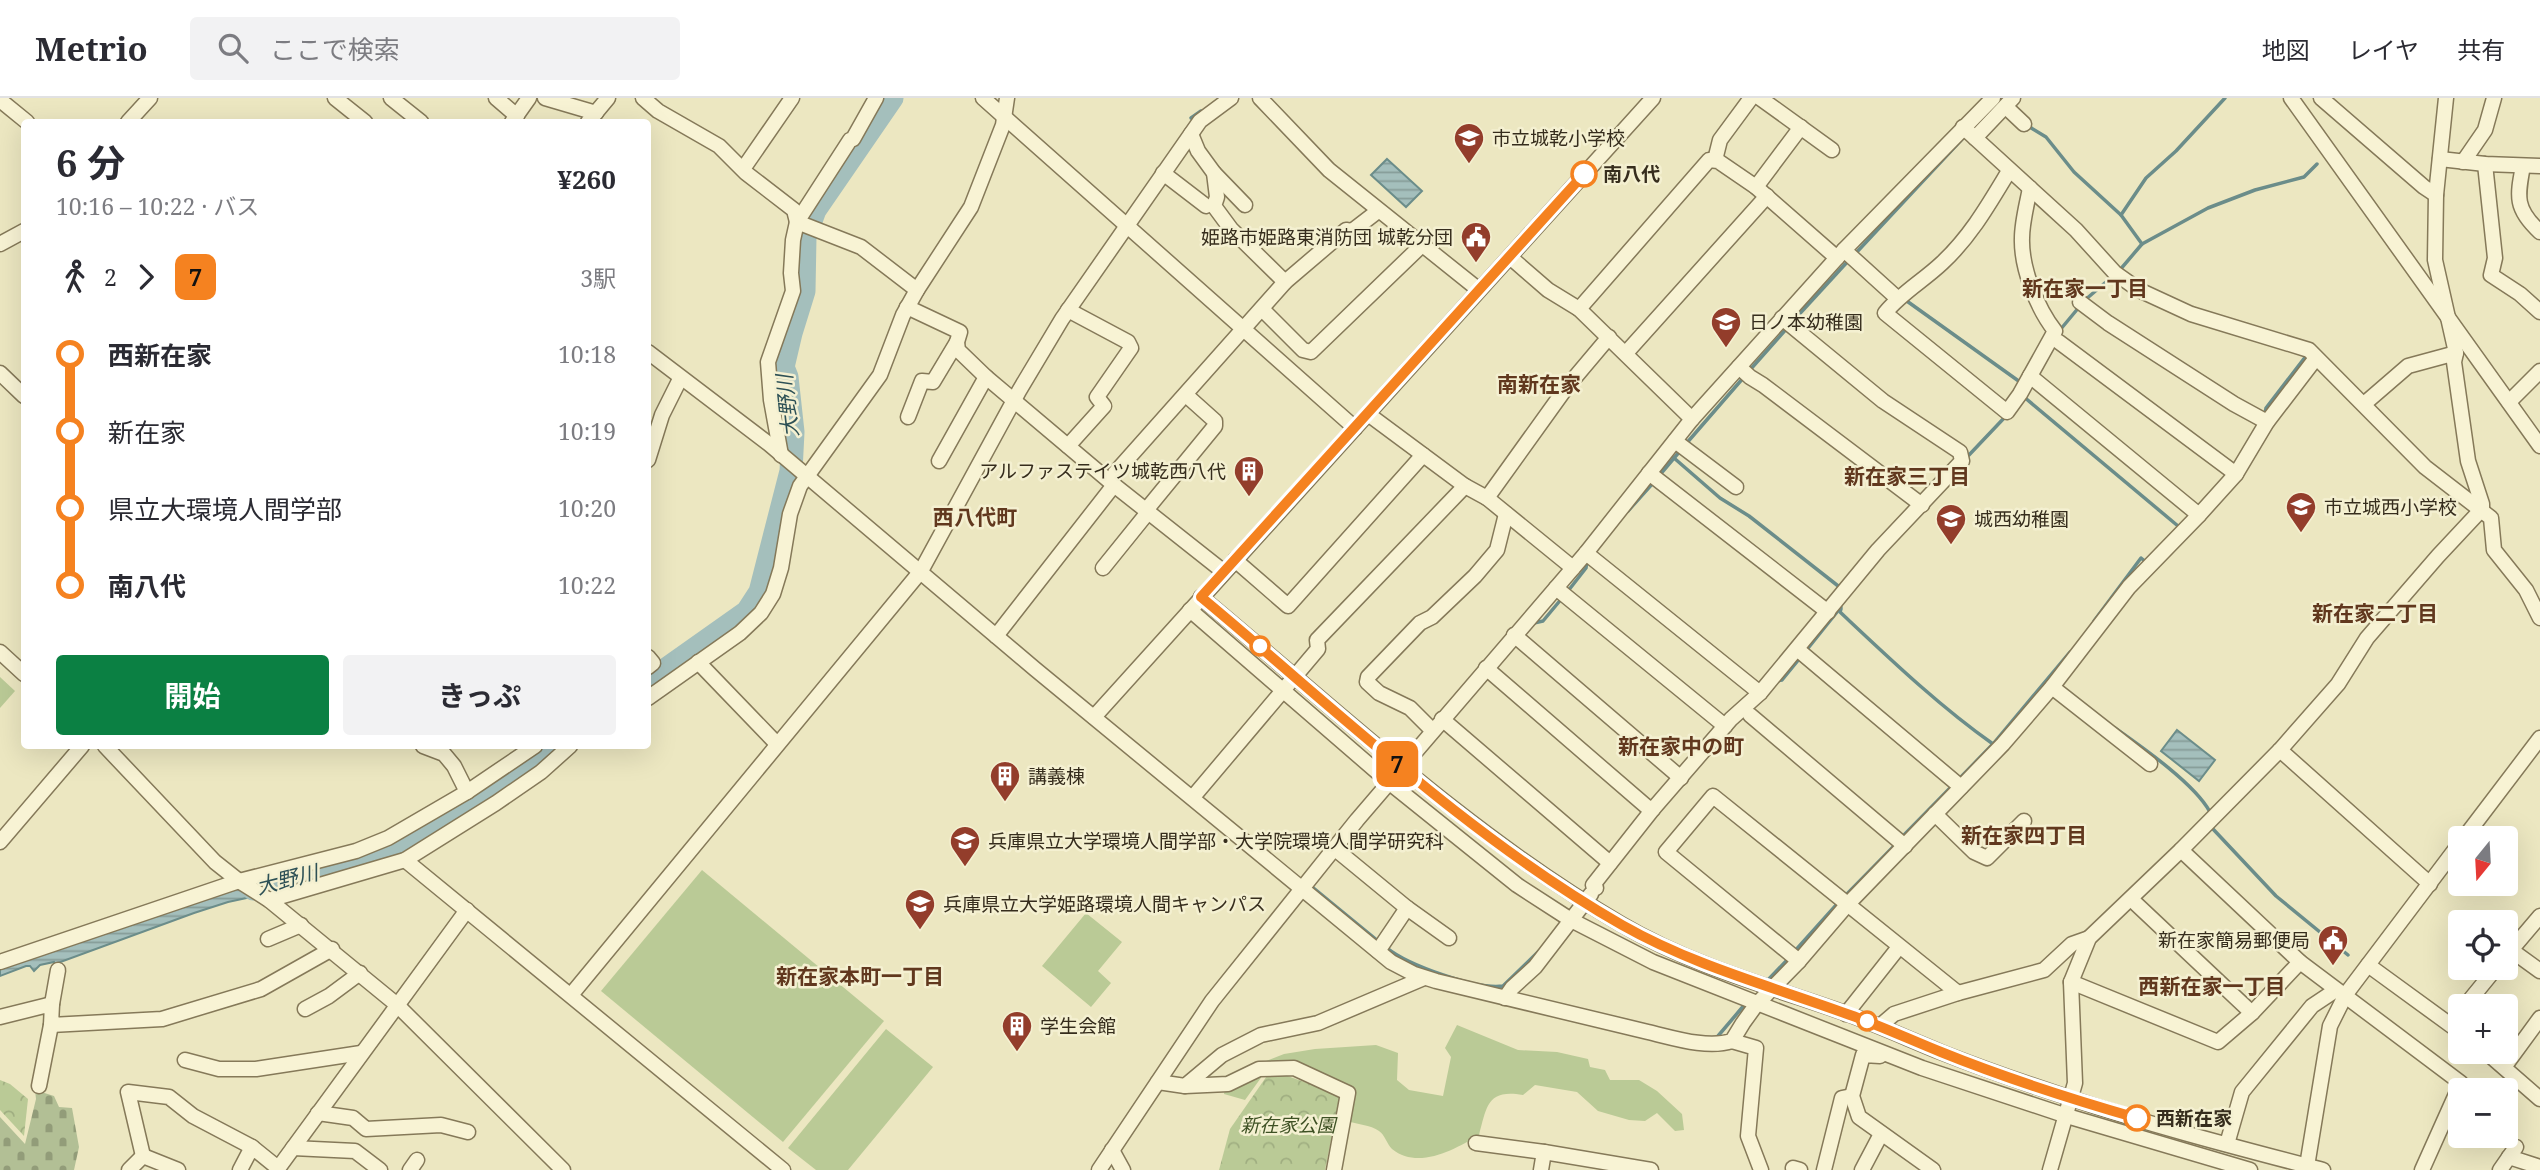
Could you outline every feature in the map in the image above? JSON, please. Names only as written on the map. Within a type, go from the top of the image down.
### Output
[{"type":"street","points":[[131,119],[150,98]]},
{"type":"street","points":[[335,98],[357,119]]},
{"type":"street","points":[[391,98],[417,119]]},
{"type":"street","points":[[496,98],[514,119],[528,98]]},
{"type":"street","points":[[545,98],[592,118],[608,98]]},
{"type":"street","points":[[643,98],[658,111],[719,146],[794,210],[797,222]]},
{"type":"street","points":[[743,169],[792,98]]},
{"type":"street","points":[[781,455],[771,400],[768,362],[793,291],[790,273],[797,222],[835,161],[853,139],[876,98]]},
{"type":"street","points":[[983,98],[1355,428]]},
{"type":"street","points":[[651,696],[740,633],[761,613],[767,603],[781,568],[790,514],[804,474],[816,466],[880,375],[907,307],[971,207],[1005,117],[1007,98]]},
{"type":"street","points":[[570,995],[921,571],[1014,401],[1068,310],[1200,121],[1231,98]]},
{"type":"street","points":[[1260,98],[1329,170],[1479,290]]},
{"type":"street","points":[[1094,717],[1653,98]]},
{"type":"street","points":[[1715,160],[1720,140],[1751,98]]},
{"type":"street","points":[[1760,98],[1832,150]]},
{"type":"street","points":[[2291,98],[2540,446]]},
{"type":"street","points":[[2321,98],[2436,195]]},
{"type":"street","points":[[2050,1170],[2075,1083],[2071,982],[2089,938],[2280,750],[2338,684],[2367,638],[2480,511],[2482,504],[2468,461],[2454,362],[2456,353],[2435,260],[2436,195],[2445,98]]},
{"type":"street","points":[[2463,162],[2485,130],[2494,98]]},
{"type":"street","points":[[0,100],[22,119]]},
{"type":"street","points":[[1099,1170],[1212,1001],[1437,724],[1514,635],[1561,592],[1573,568],[1591,556],[1680,446],[1692,419],[1744,372],[1846,256],[1969,132],[2003,102],[2024,124]]},
{"type":"street","points":[[1626,353],[1761,192],[1801,127]]},
{"type":"street","points":[[1969,132],[2076,230],[2116,274],[2139,290],[2191,314],[2309,350],[2425,467],[2491,517],[2494,550],[2526,590],[2540,618]]},
{"type":"street","points":[[1191,134],[1198,151],[1214,173],[1245,205]]},
{"type":"street","points":[[2440,159],[2540,166]]},
{"type":"street","points":[[1579,310],[1709,160],[1715,160],[1761,192],[1846,256],[1897,299]]},
{"type":"street","points":[[2484,164],[2495,258],[2491,275],[2521,294],[2540,312]]},
{"type":"street","points":[[2524,166],[2517,198],[2527,220],[2540,232]]},
{"type":"street","points":[[2009,171],[1972,232],[1885,313],[2007,412],[2029,381],[2055,331],[2044,317],[2035,298],[2022,248],[2021,234],[2030,188]]},
{"type":"street","points":[[1163,173],[1206,206]]},
{"type":"street","points":[[1214,173],[1217,197],[1214,206],[1231,229],[1285,282]]},
{"type":"street","points":[[996,636],[1113,483],[1115,473],[1285,282],[1336,237],[1346,230],[1352,231],[1378,211]]},
{"type":"street","points":[[797,222],[860,247],[917,290]]},
{"type":"street","points":[[0,244],[21,233]]},
{"type":"street","points":[[1262,309],[1304,350],[1311,352],[1422,245]]},
{"type":"street","points":[[1510,257],[1550,291],[1579,310],[1692,419]]},
{"type":"street","points":[[2080,303],[2234,404],[2267,422]]},
{"type":"street","points":[[907,307],[960,332],[957,342],[933,382],[922,382],[908,417]]},
{"type":"street","points":[[1068,310],[1128,342],[1131,348],[1097,397],[1104,406],[1068,446]]},
{"type":"street","points":[[1505,998],[1511,988],[1535,967],[1637,838],[1749,710],[1760,693],[1801,653],[1830,609],[1878,550],[1962,461],[1960,452],[1883,401],[1786,322]]},
{"type":"street","points":[[1487,498],[1566,388],[1609,337]]},
{"type":"street","points":[[957,342],[958,350],[986,377],[1224,572]]},
{"type":"street","points":[[2059,342],[2236,474]]},
{"type":"street","points":[[2364,404],[2408,366],[2456,353]]},
{"type":"street","points":[[651,355],[769,444],[1301,889],[1402,969],[1424,978],[1681,1040],[1723,1044],[1732,1041],[1756,1048],[1748,1136],[1760,1170]]},
{"type":"street","points":[[1732,1041],[1756,1005],[1799,961],[1843,901],[1905,846],[2003,744],[2052,687],[2129,587],[2236,474],[2267,422],[2316,358]]},
{"type":"street","points":[[2509,402],[2540,371]]},
{"type":"street","points":[[1744,372],[1922,505]]},
{"type":"street","points":[[0,373],[21,393]]},
{"type":"street","points":[[939,461],[986,377]]},
{"type":"street","points":[[651,450],[662,415],[680,379]]},
{"type":"street","points":[[2029,381],[2199,515]]},
{"type":"street","points":[[1103,568],[1215,426],[1215,421],[1185,395]]},
{"type":"street","points":[[1368,414],[1465,486],[1487,498],[1573,568]]},
{"type":"street","points":[[1680,446],[1736,487]]},
{"type":"street","points":[[1235,560],[1288,606],[1423,455]]},
{"type":"street","points":[[1653,477],[1830,609]]},
{"type":"street","points":[[1193,797],[1318,649],[1317,640],[1465,486]]},
{"type":"street","points":[[1506,514],[1497,550],[1475,576],[1432,617],[1420,623],[1368,677],[1367,682],[1379,693],[1437,724],[1610,863]]},
{"type":"street","points":[[1591,556],[1760,693]]},
{"type":"street","points":[[1561,592],[1725,726]]},
{"type":"street","points":[[1201,597],[1402,769],[1482,832],[1624,926],[1689,958],[1771,990],[1880,1026],[1942,1052],[2072,1099],[2227,1144],[2283,1165],[2323,1170]]},
{"type":"street","points":[[1190,610],[1391,783],[1517,884],[1571,920],[1653,962],[1756,1005],[1892,1056],[2067,1116],[2250,1170]]},
{"type":"street","points":[[1514,635],[1681,778]]},
{"type":"street","points":[[0,652],[21,671]]},
{"type":"street","points":[[1801,653],[1961,787]]},
{"type":"street","points":[[698,662],[777,744]]},
{"type":"street","points":[[1486,667],[1647,807],[1653,809]]},
{"type":"street","points":[[2052,687],[2150,764]]},
{"type":"street","points":[[1596,888],[1593,886],[1653,809],[1725,726],[1749,710]]},
{"type":"street","points":[[1749,710],[1905,846]]},
{"type":"street","points":[[2473,826],[2540,738]]},
{"type":"street","points":[[0,842],[79,749]]},
{"type":"street","points":[[108,749],[215,862],[332,949],[396,1004],[560,1169]]},
{"type":"street","points":[[431,749],[444,754],[454,766],[467,792]]},
{"type":"street","points":[[0,962],[239,881],[356,851],[388,838],[467,792],[531,749]]},
{"type":"street","points":[[266,898],[405,860],[496,803],[541,772],[567,749]]},
{"type":"street","points":[[2280,750],[2430,884]]},
{"type":"street","points":[[1799,961],[1666,852],[1713,796],[1956,991]]},
{"type":"street","points":[[1935,814],[1974,852],[1987,858],[2024,821]]},
{"type":"street","points":[[1334,848],[1448,938]]},
{"type":"street","points":[[2181,850],[2300,962],[2461,1083],[2422,1170]]},
{"type":"street","points":[[2227,1144],[2242,1092],[2312,1006],[2341,992],[2368,965],[2448,859]]},
{"type":"street","points":[[405,860],[782,1170]]},
{"type":"street","points":[[2131,898],[2252,1013]]},
{"type":"street","points":[[1378,951],[1407,908]]},
{"type":"street","points":[[142,1156],[128,1092],[169,1097],[193,1116],[252,1147],[282,1168],[293,1148],[396,1004],[467,910]]},
{"type":"street","points":[[2518,942],[2540,916]]},
{"type":"street","points":[[268,939],[301,925]]},
{"type":"street","points":[[1880,1026],[1894,1014],[1956,991],[2042,971],[2072,944],[2089,938]]},
{"type":"street","points":[[1846,1014],[1899,947]]},
{"type":"street","points":[[51,1025],[162,1019],[261,989],[332,949]]},
{"type":"street","points":[[2518,958],[2540,971]]},
{"type":"street","points":[[2071,982],[2218,1042],[2252,1013],[2300,962]]},
{"type":"street","points":[[2368,965],[2448,1023]]},
{"type":"street","points":[[39,1086],[58,970]]},
{"type":"street","points":[[305,1009],[329,996],[360,973]]},
{"type":"street","points":[[1185,1086],[1222,1055],[1261,1035],[1318,1023],[1424,978]]},
{"type":"street","points":[[2475,994],[2486,980]]},
{"type":"street","points":[[2307,1166],[2330,1026],[2341,992]]},
{"type":"street","points":[[0,1017],[52,1004]]},
{"type":"street","points":[[2505,1066],[2540,1018]]},
{"type":"street","points":[[185,1060],[219,1069],[256,1069],[361,1053]]},
{"type":"street","points":[[1892,1056],[1863,1055],[1852,1096],[1859,1117],[1933,1170]]},
{"type":"street","points":[[2502,1064],[2539,1096]]},
{"type":"street","points":[[1158,1083],[1185,1086],[1228,1084],[1259,1069],[1294,1068],[1348,1093],[1334,1170]]},
{"type":"street","points":[[1824,1170],[1842,1098],[1852,1096]]},
{"type":"street","points":[[318,1113],[353,1118],[366,1129],[441,1125],[468,1132]]},
{"type":"street","points":[[1861,1170],[1881,1134]]},
{"type":"street","points":[[1475,1143],[1651,1170]]},
{"type":"street","points":[[240,1170],[252,1147]]},
{"type":"street","points":[[293,1148],[355,1151],[380,1170]]},
{"type":"street","points":[[1112,1150],[1123,1170]]},
{"type":"street","points":[[1541,1170],[1544,1152]]},
{"type":"street","points":[[2500,1170],[2512,1152],[2540,1167]]},
{"type":"street","points":[[129,1170],[142,1156]]},
{"type":"street","points":[[142,1156],[178,1170]]},
{"type":"green space","points":[[0,677],[15,691],[0,708]]},
{"type":"green space","points":[[702,870],[884,1021],[783,1142],[601,991]]},
{"type":"green space","points":[[1086,913],[1122,942],[1098,971],[1111,983],[1091,1007],[1042,966]]},
{"type":"green space","points":[[1457,1025],[1518,1050],[1557,1052],[1588,1059],[1590,1067],[1605,1070],[1610,1080],[1639,1080],[1657,1091],[1682,1114],[1684,1130],[1675,1131],[1657,1113],[1645,1121],[1629,1120],[1598,1111],[1577,1092],[1535,1085],[1523,1095],[1495,1097],[1487,1108],[1479,1135],[1436,1156],[1413,1158],[1392,1149],[1376,1129],[1347,1121],[1343,1096],[1304,1079],[1285,1074],[1263,1075],[1245,1100],[1224,1094],[1227,1076],[1284,1054],[1376,1045],[1398,1053],[1397,1080],[1409,1090],[1443,1096],[1451,1057],[1445,1048]]},
{"type":"green space","points":[[886,1029],[933,1067],[848,1170],[816,1170],[788,1148]]},
{"type":"green space","name":"新在家公園","points":[[1271,1070],[1340,1095],[1325,1170],[1219,1170],[1230,1129]]},
{"type":"green space","points":[[0,1080],[10,1084],[28,1099],[24,1136],[0,1110]]},
{"type":"green space","points":[[35,1090],[54,1096],[59,1107],[72,1108],[79,1147],[74,1170],[0,1170],[0,1117],[25,1144],[36,1099]]},
{"type":"water","points":[[1387,159],[1422,191],[1406,207],[1371,175]]},
{"type":"water","points":[[2177,730],[2215,760],[2199,781],[2161,751]]},
{"type":"water","points":[[278,876],[284,890],[228,902],[194,913],[55,964],[40,965],[34,971],[30,966],[26,966],[0,976],[0,965],[47,953],[171,908]]},
{"type":"waterway","name":"大野川","points":[[651,680],[747,612],[760,592],[791,471],[793,432],[787,377],[783,367],[804,291],[805,237],[815,210],[892,98]]},
{"type":"waterway","points":[[2121,215],[2146,178],[2176,151],[2225,98]]},
{"type":"waterway","points":[[1191,118],[1201,111]]},
{"type":"waterway","points":[[2028,126],[2046,137],[2074,172],[2121,215],[2142,244]]},
{"type":"waterway","points":[[1855,254],[1964,137]]},
{"type":"waterway","points":[[2119,271],[2142,244],[2208,208],[2255,190],[2304,177],[2317,164]]},
{"type":"waterway","points":[[1793,321],[1849,260]]},
{"type":"waterway","points":[[2085,300],[2113,276]]},
{"type":"waterway","points":[[1904,299],[2020,382]]},
{"type":"waterway","points":[[2060,330],[2080,306]]},
{"type":"waterway","points":[[1749,371],[1788,327]]},
{"type":"waterway","points":[[2264,418],[2266,408],[2306,356]]},
{"type":"waterway","points":[[1685,445],[1744,377]]},
{"type":"waterway","points":[[2024,397],[2178,526]]},
{"type":"waterway","points":[[1969,455],[2006,416]]},
{"type":"waterway","points":[[1658,477],[1680,451]]},
{"type":"waterway","points":[[1674,458],[1720,498],[1749,516],[1842,589]]},
{"type":"waterway","points":[[1628,511],[1653,483]]},
{"type":"waterway","points":[[2094,621],[2141,558],[2147,561]]},
{"type":"waterway","points":[[1568,591],[1586,568],[1587,560]]},
{"type":"waterway","points":[[1534,623],[1543,621],[1563,597]]},
{"type":"waterway","points":[[1805,652],[1841,607]]},
{"type":"waterway","points":[[1841,609],[1840,612],[1914,681],[1993,744]]},
{"type":"waterway","points":[[1958,780],[1993,744],[2070,652]]},
{"type":"waterway","points":[[1776,681],[1782,680],[1800,658]]},
{"type":"waterway","points":[[2115,728],[2180,778],[2210,812]]},
{"type":"waterway","name":"大野川","points":[[253,889],[303,879],[370,859],[491,794],[549,749]]},
{"type":"waterway","points":[[1902,837],[1953,785]]},
{"type":"waterway","points":[[2212,823],[2213,829],[2276,896],[2348,955]]},
{"type":"waterway","points":[[1843,898],[1897,843]]},
{"type":"waterway","points":[[1311,886],[1378,941]]},
{"type":"waterway","points":[[1794,952],[1838,903]]},
{"type":"waterway","points":[[1387,948],[1410,962],[1443,975],[1491,986],[1503,986],[1539,951]]},
{"type":"waterway","points":[[1765,983],[1789,958]]},
{"type":"waterway","points":[[1718,1036],[1746,1003]]},
{"type":"bus line","name":"7","points":[[1584,174],[1201,597],[1402,769],[1482,832],[1538,872],[1624,926],[1689,958],[1771,990],[1880,1026],[2049,1091],[2137,1118]]},
{"type":"place","name":"市立城乾小学校","points":[[1469,165]]},
{"type":"place","name":"南八代","points":[[1584,174]]},
{"type":"place","name":"姫路市姫路東消防団 城乾分団","points":[[1476,264]]},
{"type":"place","name":"日ノ本幼稚園","points":[[1726,349]]},
{"type":"place","name":"アルファステイツ城乾西八代","points":[[1249,498]]},
{"type":"place","name":"市立城西小学校","points":[[2301,534]]},
{"type":"place","name":"城西幼稚園","points":[[1951,546]]},
{"type":"place","name":"講義棟","points":[[1005,803]]},
{"type":"place","name":"兵庫県立大学環境人間学部・大学院環境人間学研究科","points":[[965,868]]},
{"type":"place","name":"兵庫県立大学姫路環境人間キャンパス","points":[[920,931]]},
{"type":"place","name":"新在家簡易郵便局","points":[[2333,967]]},
{"type":"place","name":"学生会館","points":[[1017,1053]]},
{"type":"place","name":"西新在家","points":[[2137,1118]]},
{"type":"district","name":"新在家一丁目","points":[[2085,289]]},
{"type":"district","name":"南新在家","points":[[1539,385]]},
{"type":"district","name":"新在家三丁目","points":[[1907,477]]},
{"type":"district","name":"西八代町","points":[[975,518]]},
{"type":"district","name":"新在家二丁目","points":[[2375,614]]},
{"type":"district","name":"新在家中の町","points":[[1681,747]]},
{"type":"district","name":"新在家四丁目","points":[[2024,836]]},
{"type":"district","name":"新在家本町一丁目","points":[[860,977]]},
{"type":"district","name":"西新在家一丁目","points":[[2212,987]]}]
